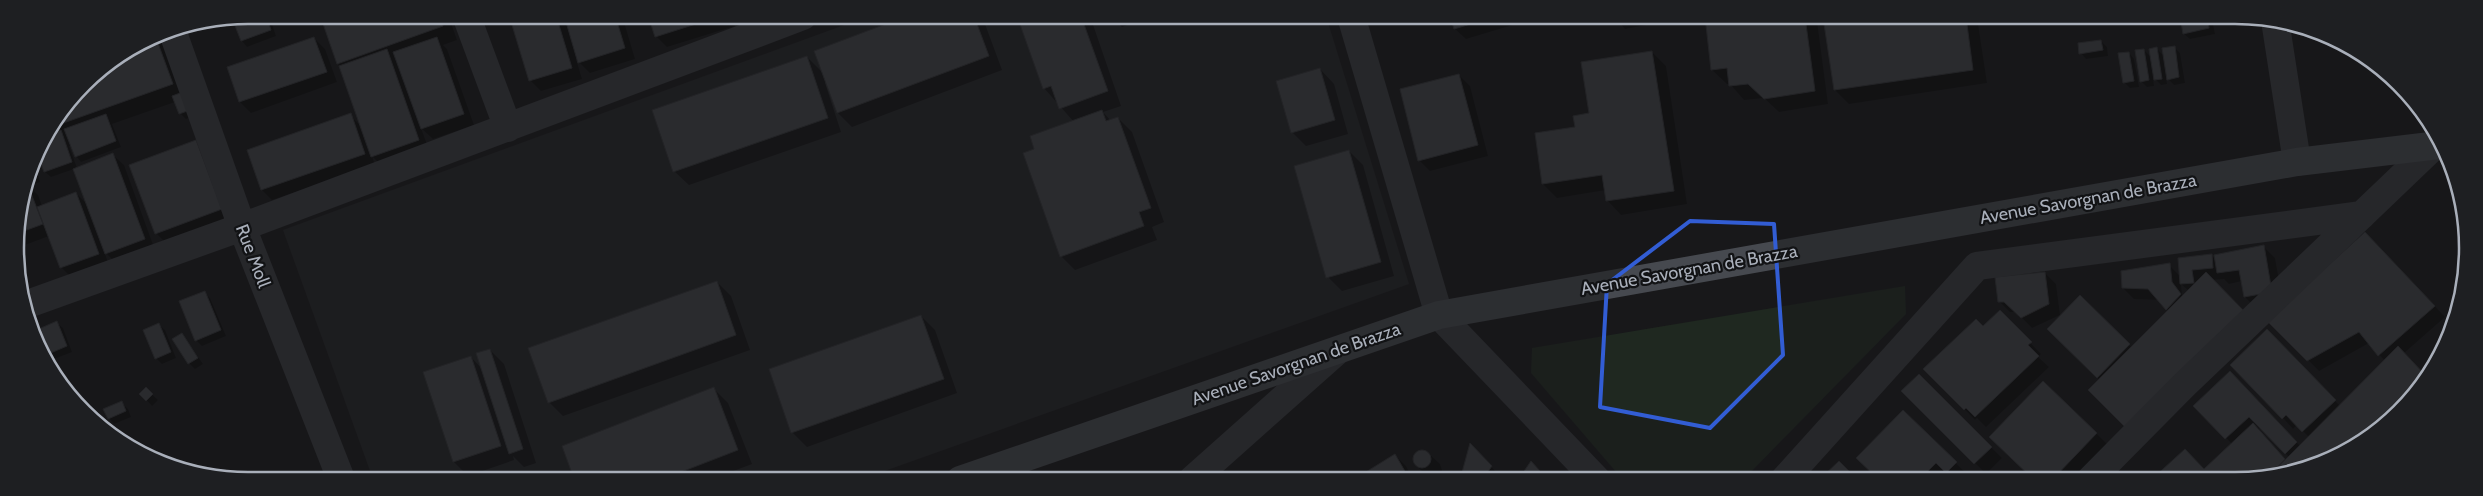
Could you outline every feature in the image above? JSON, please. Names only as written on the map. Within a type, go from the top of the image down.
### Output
[{"type":"main road","name":"Avenue Savorgnan de Brazza","points":[[983,472],[1439,315],[2297,162],[2434,145]]},
{"type":"street","points":[[469,24],[508,128]]},
{"type":"street","points":[[30,303],[508,128],[758,24]]},
{"type":"street","points":[[1353,24],[1439,315],[1589,472]]},
{"type":"street","points":[[2276,28],[2297,162]]},
{"type":"street","name":"Rue Moll","points":[[174,37],[242,227],[338,472]]},
{"type":"street","points":[[2098,472],[2184,385],[2435,147]]},
{"type":"street","points":[[1791,472],[1977,266],[2362,215]]},
{"type":"street","points":[[1201,472],[1337,351]]},
{"type":"highlighted area","points":[[1690,221],[1774,224],[1783,355],[1710,428],[1600,407],[1607,284]]},
{"type":"shaded area","points":[[847,24],[1328,24],[1409,284],[882,472],[370,472],[283,230]]},
{"type":"shaded area","points":[[1905,286],[1906,314],[1751,472],[1616,472],[1531,373],[1532,348]]},
{"type":"building","points":[[234,24],[269,24],[271,30],[241,41]]},
{"type":"building","points":[[323,24],[442,24],[443,26],[337,64]]},
{"type":"building","points":[[512,24],[559,24],[572,68],[529,81]]},
{"type":"building","points":[[567,24],[618,24],[625,48],[578,63]]},
{"type":"building","points":[[651,24],[696,24],[655,37]]},
{"type":"building","points":[[886,24],[977,24],[989,56],[837,113],[814,51]]},
{"type":"building","points":[[1020,24],[1084,24],[1108,91],[1059,109],[1051,86],[1043,89]]},
{"type":"building","points":[[1452,24],[1471,24],[1454,29]]},
{"type":"building","points":[[1706,24],[1806,24],[1815,91],[1764,99],[1748,84],[1729,86],[1727,68],[1711,70]]},
{"type":"building","points":[[1824,24],[1967,24],[1973,70],[1834,90]]},
{"type":"building","points":[[2181,24],[2208,24],[2209,28],[2183,34]]},
{"type":"building","points":[[314,37],[327,72],[239,102],[227,67]]},
{"type":"building","points":[[437,37],[464,114],[421,129],[393,52]]},
{"type":"building","points":[[2101,40],[2103,50],[2079,54],[2078,43]]},
{"type":"building","points":[[158,43],[173,84],[62,124],[79,100],[100,79],[123,62]]},
{"type":"building","points":[[2175,46],[2179,77],[2167,80],[2162,48]]},
{"type":"building","points":[[2157,47],[2162,79],[2154,80],[2149,49]]},
{"type":"building","points":[[387,49],[419,140],[371,157],[339,66]]},
{"type":"building","points":[[2144,49],[2149,80],[2140,82],[2135,50]]},
{"type":"building","points":[[1652,51],[1674,191],[1606,201],[1602,175],[1542,184],[1535,133],[1575,127],[1573,116],[1589,113],[1581,62]]},
{"type":"building","points":[[2129,52],[2134,81],[2123,83],[2118,53]]},
{"type":"building","points":[[807,56],[828,118],[673,172],[652,110]]},
{"type":"building","points":[[1320,68],[1335,120],[1291,133],[1276,81]]},
{"type":"building","points":[[1459,74],[1478,145],[1418,161],[1400,89]]},
{"type":"building","points":[[183,92],[190,110],[179,114],[172,96]]},
{"type":"building","points":[[1102,110],[1106,121],[1118,117],[1151,208],[1139,212],[1144,226],[1060,257],[1023,153],[1034,149],[1030,136]]},
{"type":"building","points":[[351,113],[365,154],[261,190],[247,150]]},
{"type":"building","points":[[106,114],[116,141],[75,157],[64,129]]},
{"type":"building","points":[[61,130],[72,162],[44,172],[41,163],[57,132]]},
{"type":"building","points":[[196,140],[222,209],[155,234],[129,165]]},
{"type":"building","points":[[1349,150],[1381,262],[1326,278],[1294,166]]},
{"type":"building","points":[[113,153],[145,239],[105,254],[73,169]]},
{"type":"building","points":[[31,192],[43,224],[24,231]]},
{"type":"building","points":[[76,192],[99,254],[60,268],[37,207]]},
{"type":"building","points":[[2365,232],[2435,306],[2378,356],[2359,332],[2307,361],[2267,321]]},
{"type":"building","points":[[2264,245],[2272,292],[2244,297],[2239,270],[2217,273],[2214,255]]},
{"type":"building","points":[[2212,254],[2213,268],[2192,270],[2194,283],[2180,284],[2178,258]]},
{"type":"building","points":[[2170,263],[2172,282],[2181,294],[2166,310],[2148,289],[2122,288],[2121,271]]},
{"type":"building","points":[[2045,272],[2049,304],[2021,318],[2004,302],[1998,302],[1995,277]]},
{"type":"building","points":[[2206,272],[2245,312],[2127,429],[2088,390]]},
{"type":"building","points":[[717,281],[736,335],[548,403],[528,348]]},
{"type":"building","points":[[205,291],[221,330],[195,341],[179,301]]},
{"type":"building","points":[[2080,295],[2130,344],[2097,378],[2047,329]]},
{"type":"building","points":[[2000,310],[2032,342],[2028,345],[2039,356],[1975,417],[1966,408],[1964,410],[1923,369],[1976,319],[1983,326]]},
{"type":"building","points":[[921,315],[944,379],[791,433],[769,369]]},
{"type":"building","points":[[57,321],[67,346],[50,353],[39,329]]},
{"type":"building","points":[[159,323],[171,352],[155,359],[143,330]]},
{"type":"building","points":[[2267,329],[2336,400],[2302,432],[2286,415],[2282,419],[2230,365]]},
{"type":"building","points":[[182,333],[198,358],[188,364],[172,339]]},
{"type":"building","points":[[2398,346],[2422,372],[2394,407],[2360,434],[2321,455],[2293,465],[2277,468]]},
{"type":"building","points":[[490,349],[523,449],[509,454],[476,353]]},
{"type":"building","points":[[471,356],[501,446],[453,462],[423,372]]},
{"type":"building","points":[[2230,371],[2297,442],[2285,454],[2249,417],[2225,439],[2193,406]]},
{"type":"building","points":[[1919,374],[1992,447],[1974,464],[1901,391]]},
{"type":"building","points":[[2043,381],[2097,433],[2060,472],[2026,472],[1989,437]]},
{"type":"building","points":[[146,387],[153,394],[146,401],[139,394]]},
{"type":"building","points":[[714,387],[738,450],[681,472],[571,472],[562,446]]},
{"type":"building","points":[[122,401],[126,411],[108,419],[103,409]]},
{"type":"building","points":[[1903,410],[1957,462],[1947,472],[1936,463],[1927,472],[1871,472],[1856,458]]},
{"type":"building","points":[[2253,423],[2285,459],[2276,468],[2250,472],[2160,472],[2185,449],[2204,469]]},
{"type":"building","points":[[1470,443],[1492,466],[1488,472],[1462,472]]},
{"type":"building","points":[[1418,450],[1426,450],[1431,455],[1429,466],[1418,468],[1413,463],[1413,455]]},
{"type":"building","points":[[1395,454],[1405,472],[1366,472]]},
{"type":"building","points":[[1531,461],[1541,472],[1523,472]]},
{"type":"building","points":[[1839,461],[1850,472],[1827,472]]}]
